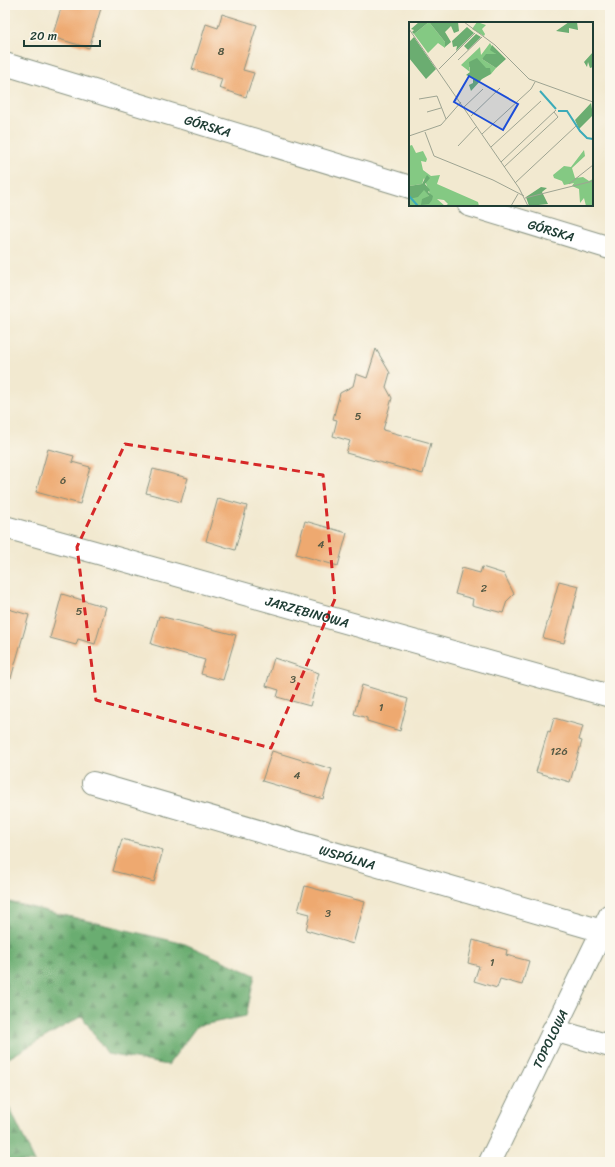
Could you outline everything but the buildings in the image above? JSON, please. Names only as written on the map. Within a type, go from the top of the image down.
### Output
[{"type":"street","name":"GÓRSKA","points":[[5,64],[409,187]]},
{"type":"street","name":"GÓRSKA","points":[[472,206],[610,248]]},
{"type":"street","name":"JARZĘBINOWA","points":[[5,526],[610,696]]},
{"type":"street","name":"WSPÓLNA","points":[[93,783],[606,923]]},
{"type":"street","name":"TOPOLOWA","points":[[490,1162],[606,923]]},
{"type":"street","points":[[553,1030],[610,1046]]},
{"type":"highlighted area","points":[[125,444],[323,475],[335,599],[271,748],[96,700],[77,547]]},
{"type":"green space","points":[[5,901],[185,944],[255,975],[246,1016],[197,1026],[168,1065],[107,1054],[82,1016],[5,1060]]},
{"type":"green space","points":[[5,1098],[35,1162],[5,1162]]}]
